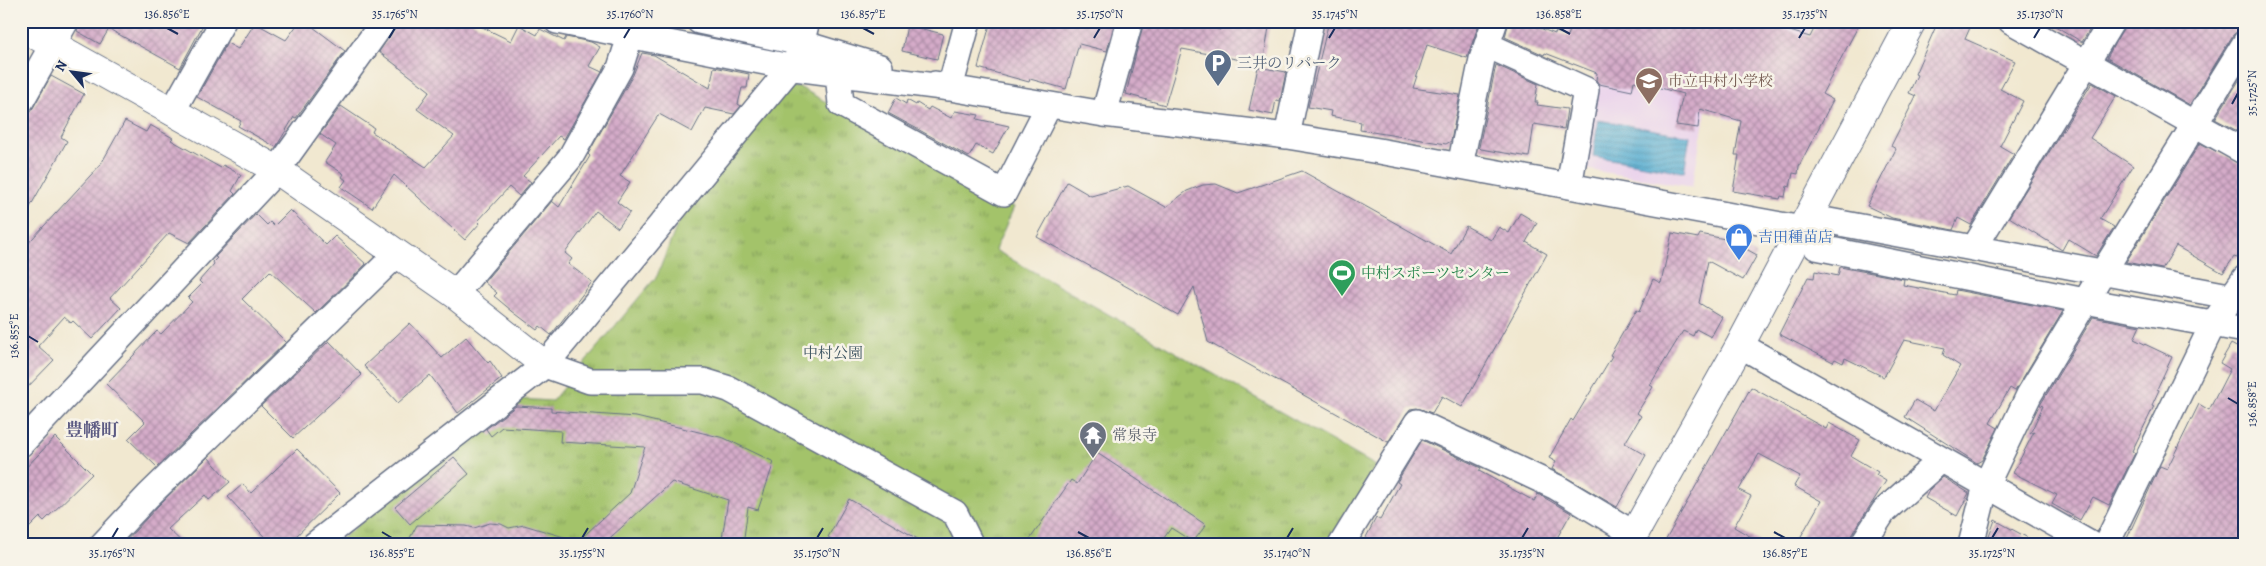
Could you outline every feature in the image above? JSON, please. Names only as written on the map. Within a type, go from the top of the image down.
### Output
[{"type":"street","points":[[21,101],[66,21]]},
{"type":"street","points":[[172,112],[223,21]]},
{"type":"street","points":[[21,444],[277,170],[384,21]]},
{"type":"street","points":[[557,21],[632,29],[793,68],[950,88],[1104,114],[1287,136],[1802,229],[1829,221],[2102,272],[2240,291]]},
{"type":"street","points":[[699,21],[804,32],[950,88]]},
{"type":"street","points":[[950,88],[968,21]]},
{"type":"street","points":[[1104,114],[1130,21]]},
{"type":"street","points":[[1287,136],[1311,21]]},
{"type":"street","points":[[1460,166],[1482,59],[1496,21]]},
{"type":"street","points":[[1340,545],[1417,422],[1556,487],[1635,540],[1912,21]]},
{"type":"street","points":[[2011,21],[2245,152]]},
{"type":"street","points":[[1974,248],[2112,21]]},
{"type":"street","points":[[21,27],[277,170],[455,294],[546,365],[590,381],[703,381],[729,389],[955,513],[971,545]]},
{"type":"street","points":[[455,294],[570,158],[620,68],[632,29]]},
{"type":"street","points":[[314,545],[546,365],[793,68],[804,32]]},
{"type":"street","points":[[1972,545],[1986,485],[2029,395],[2102,272],[2245,43]]},
{"type":"street","points":[[1487,45],[1586,90],[1569,186]]},
{"type":"street","points":[[838,74],[841,104],[1004,193],[1049,105]]},
{"type":"street","points":[[1802,229],[1816,247],[2085,301],[2245,330]]},
{"type":"street","points":[[102,545],[148,496],[397,254]]},
{"type":"street","points":[[2106,545],[2213,324],[2240,291]]},
{"type":"street","points":[[1740,345],[2092,545]]},
{"type":"street","points":[[1862,545],[1884,511],[1941,460]]},
{"type":"shaded area","name":"市立中村小学校","points":[[1538,21],[1814,21],[1803,46],[1779,131],[1724,118],[1730,93],[1710,88],[1692,187],[1579,168],[1601,45]]},
{"type":"green space","name":"中村公園","points":[[789,86],[801,88],[1014,207],[995,250],[1376,466],[1332,545],[333,545],[517,399],[552,401],[657,276],[679,220]]},
{"type":"water","points":[[1598,120],[1690,136],[1684,172],[1593,156]]},
{"type":"building","points":[[80,21],[205,21],[180,68],[109,29],[100,44],[77,31]]},
{"type":"building","points":[[300,21],[305,21],[345,51],[296,118],[294,117],[276,147],[238,126],[241,121],[197,97],[227,43],[238,49],[255,23],[286,40]]},
{"type":"building","points":[[399,21],[470,21],[511,41],[519,25],[537,35],[540,29],[564,41],[566,37],[591,42],[600,47],[589,66],[602,72],[564,139],[559,136],[523,176],[531,182],[519,196],[509,187],[478,221],[480,223],[465,240],[394,175],[372,208],[341,187],[346,180],[342,177],[344,174],[325,162],[336,145],[320,134],[341,106],[374,128],[372,132],[426,167],[454,136],[417,109],[430,91],[379,52]]},
{"type":"building","points":[[991,21],[1115,21],[1107,51],[1079,44],[1066,89],[1030,79],[1029,82],[978,68]]},
{"type":"building","points":[[1144,21],[1190,21],[1220,30],[1222,21],[1270,21],[1263,64],[1182,49],[1165,105],[1126,94]]},
{"type":"building","points":[[1329,21],[1480,21],[1467,58],[1427,45],[1413,88],[1460,95],[1451,141],[1446,144],[1360,130],[1361,122],[1330,116],[1331,111],[1308,107]]},
{"type":"building","name":"市立中村小学校","points":[[1509,21],[1522,21],[1555,34],[1555,32],[1568,36],[1573,21],[1756,21],[1810,37],[1818,21],[1861,21],[1822,94],[1833,100],[1799,166],[1798,174],[1793,173],[1790,187],[1787,186],[1785,197],[1781,196],[1780,199],[1733,191],[1739,155],[1735,155],[1741,121],[1700,109],[1698,128],[1676,125],[1683,94],[1634,81],[1632,91],[1599,84],[1596,80],[1597,73],[1545,53],[1544,55],[1505,37]]},
{"type":"building","points":[[1943,21],[1973,21],[1965,39],[2015,61],[2000,89],[2023,101],[2000,146],[2014,154],[1971,225],[1958,218],[1953,230],[1892,218],[1867,206],[1896,149],[1891,146],[1916,96],[1909,93],[1917,75],[1915,74],[1936,26],[1940,28]]},
{"type":"building","points":[[2047,21],[2095,21],[2082,42]]},
{"type":"building","points":[[2126,21],[2245,21],[2245,29],[2233,35],[2190,105],[2107,58]]},
{"type":"building","points":[[907,25],[943,34],[937,59],[902,51]]},
{"type":"building","points":[[642,53],[654,55],[710,88],[714,67],[749,74],[747,88],[742,88],[738,104],[741,106],[734,114],[705,108],[692,132],[659,114],[620,176],[630,182],[617,202],[630,212],[618,228],[596,211],[565,253],[572,259],[568,264],[592,282],[551,335],[540,326],[537,330],[512,311],[494,296],[497,293],[484,282],[552,201],[559,207],[590,156],[588,154],[633,75]]},
{"type":"building","points":[[1496,65],[1538,84],[1535,102],[1538,102],[1537,105],[1567,109],[1564,129],[1534,124],[1529,157],[1481,149],[1479,147]]},
{"type":"building","points":[[1258,67],[1286,72],[1280,101],[1276,100],[1273,115],[1249,110]]},
{"type":"building","points":[[2245,71],[2245,135],[2215,119]]},
{"type":"building","points":[[51,76],[84,94],[61,137],[67,141],[21,223],[21,115],[28,114],[33,108]]},
{"type":"building","points":[[2092,83],[2116,96],[2090,138],[2133,166],[2100,219],[2114,227],[2096,256],[2068,239],[2062,250],[2009,217]]},
{"type":"building","points":[[896,98],[906,104],[907,100],[916,105],[917,103],[928,110],[930,107],[951,118],[955,111],[979,115],[977,119],[1009,126],[993,154],[976,145],[969,157],[888,113]]},
{"type":"building","points":[[125,121],[146,132],[150,125],[173,138],[171,140],[221,168],[223,165],[241,175],[232,191],[235,194],[189,243],[169,233],[110,298],[121,308],[92,339],[73,321],[71,323],[64,317],[38,346],[54,360],[21,394],[21,251],[101,164]]},
{"type":"building","points":[[2200,143],[2245,166],[2245,244],[2237,258],[2234,257],[2223,273],[2176,246],[2162,269],[2126,262]]},
{"type":"building","points":[[1302,171],[1451,254],[1466,226],[1491,240],[1499,227],[1509,233],[1520,213],[1537,223],[1526,242],[1547,254],[1462,407],[1442,396],[1432,413],[1417,408],[1410,409],[1388,442],[1208,342],[1194,287],[1178,315],[1037,237],[1067,182],[1091,196],[1128,186],[1166,207],[1187,191],[1203,185],[1216,184],[1238,193]]},
{"type":"building","points":[[290,210],[326,245],[335,236],[366,264],[316,313],[270,271],[242,299],[286,342],[157,467],[128,439],[145,422],[106,384],[157,331],[161,334],[192,302],[188,298],[202,284],[199,281],[214,264],[213,262],[217,258],[215,257],[256,214],[267,225],[270,222],[274,226]]},
{"type":"building","points":[[1672,233],[1698,238],[1700,234],[1730,240],[1757,255],[1743,280],[1708,261],[1699,303],[1722,317],[1711,337],[1696,329],[1693,336],[1683,331],[1650,385],[1653,387],[1637,413],[1641,416],[1625,443],[1646,455],[1617,507],[1552,469],[1556,462],[1549,458],[1571,419],[1573,421],[1612,356],[1610,355],[1636,310],[1639,312],[1653,279],[1661,283]]},
{"type":"building","points":[[1840,267],[1904,279],[1903,285],[1955,295],[1956,290],[2063,311],[2015,391],[2010,388],[1990,423],[1998,428],[1982,460],[1977,463],[1905,417],[1915,400],[1934,411],[1960,366],[1943,355],[1945,348],[1904,340],[1884,377],[1845,358],[1843,363],[1835,359],[1833,362],[1779,334],[1808,277],[1814,278],[1815,271],[1838,276]]},
{"type":"building","points":[[2093,317],[2140,326],[2134,339],[2172,357],[2157,389],[2159,390],[2152,405],[2154,406],[2132,451],[2135,453],[2109,505],[2093,497],[2080,520],[2052,504],[2057,495],[2013,473],[2034,432],[2030,434],[2043,406],[2040,405]]},
{"type":"building","points":[[410,323],[442,358],[466,337],[488,363],[490,361],[502,378],[458,413],[430,375],[398,403],[364,366]]},
{"type":"building","points":[[329,341],[362,375],[293,438],[261,406]]},
{"type":"building","points":[[2231,344],[2240,349],[2245,344],[2245,534],[2238,545],[2124,545],[2160,466],[2167,469],[2199,404],[2209,410],[2230,369],[2220,363]]},
{"type":"building","points":[[1751,387],[1826,429],[1829,423],[1860,440],[1851,456],[1878,472],[1876,475],[1886,481],[1850,537],[1848,545],[1796,545],[1821,501],[1794,486],[1800,476],[1759,454],[1739,490],[1751,496],[1734,527],[1765,545],[1663,545]]},
{"type":"building","points":[[516,406],[551,408],[551,411],[636,417],[724,438],[774,462],[758,510],[748,507],[743,545],[721,545],[728,500],[672,482],[602,545],[574,545],[630,493],[645,447],[560,442],[561,431],[502,427],[491,436],[486,429]]},
{"type":"building","points":[[55,437],[92,474],[44,521],[40,517],[21,536],[21,473]]},
{"type":"building","points":[[1422,440],[1481,468],[1479,471],[1534,501],[1538,494],[1571,513],[1553,545],[1362,545],[1376,518],[1380,520],[1400,484],[1397,482]]},
{"type":"building","points":[[297,449],[340,493],[287,545],[272,545],[228,497],[243,484],[251,493]]},
{"type":"building","name":"常泉寺","points":[[1097,453],[1206,525],[1193,542],[1171,528],[1159,545],[1026,545],[1071,480],[1077,484]]},
{"type":"building","points":[[208,457],[230,482],[209,500],[205,495],[168,529],[185,545],[126,545],[124,543],[158,506]]},
{"type":"building","points":[[454,457],[469,474],[410,524],[395,507]]},
{"type":"building","points":[[1943,477],[1969,493],[1957,516],[1925,498],[1930,489]]},
{"type":"building","points":[[849,499],[928,545],[841,545],[828,537]]},
{"type":"building","points":[[1995,520],[2041,545],[1986,545]]},
{"type":"building","points":[[490,523],[501,524],[509,528],[524,525],[574,540],[573,545],[406,545],[417,525],[466,526],[474,528]]},
{"type":"place","name":"三井のリパーク","points":[[1218,87]]},
{"type":"place","name":"市立中村小学校","points":[[1649,105]]},
{"type":"place","name":"吉田種苗店","points":[[1739,261]]},
{"type":"place","name":"中村スポーツセンター","points":[[1342,297]]},
{"type":"place","name":"常泉寺","points":[[1093,459]]},
{"type":"district","name":"豊幡町","points":[[92,430]]}]
